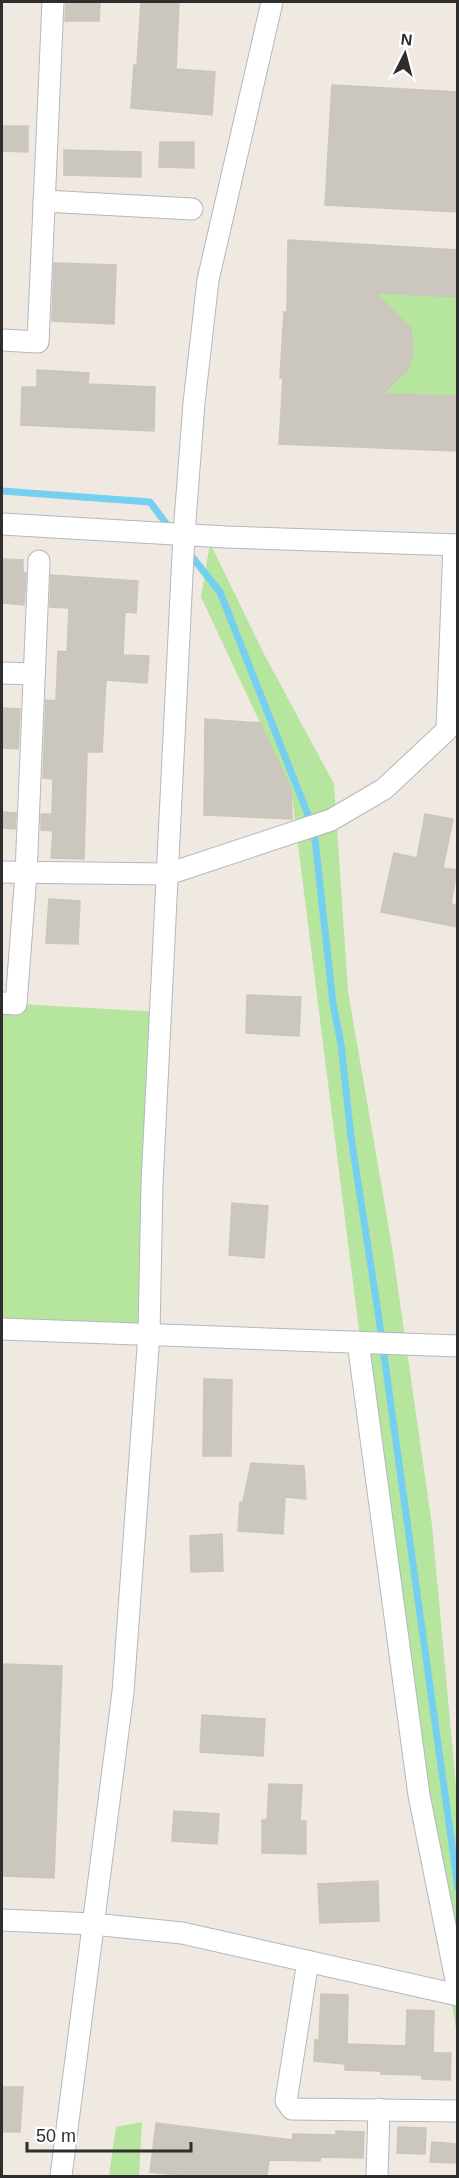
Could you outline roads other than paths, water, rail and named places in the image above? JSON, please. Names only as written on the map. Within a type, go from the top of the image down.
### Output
[{"type":"street","points":[[2,340],[38,342],[53,2]]},
{"type":"street","points":[[61,2176],[123,1692],[149,1334],[152,1184],[184,534],[194,403],[208,280],[272,2]]},
{"type":"street","points":[[44,201],[192,208]]},
{"type":"street","points":[[2,524],[226,537],[456,545],[447,730],[384,789],[331,820],[168,873],[26,874],[2,872]]},
{"type":"street","points":[[2,1003],[16,1004],[26,874],[39,561]]},
{"type":"street","points":[[2,673],[34,675]]},
{"type":"street","points":[[2,1329],[458,1346]]},
{"type":"street","points":[[358,1342],[419,1795],[458,1990]]},
{"type":"street","points":[[2,1920],[93,1924],[182,1933],[458,1995]]},
{"type":"street","points":[[308,1961],[286,2103],[292,2109],[458,2111]]},
{"type":"street","points":[[377,2176],[379,2109]]},
{"type":"waterway","points":[[2,491],[150,502],[171,530]]},
{"type":"waterway","points":[[189,553],[220,592],[314,830],[333,1004],[341,1044],[351,1137],[378,1312],[458,1888]]}]
